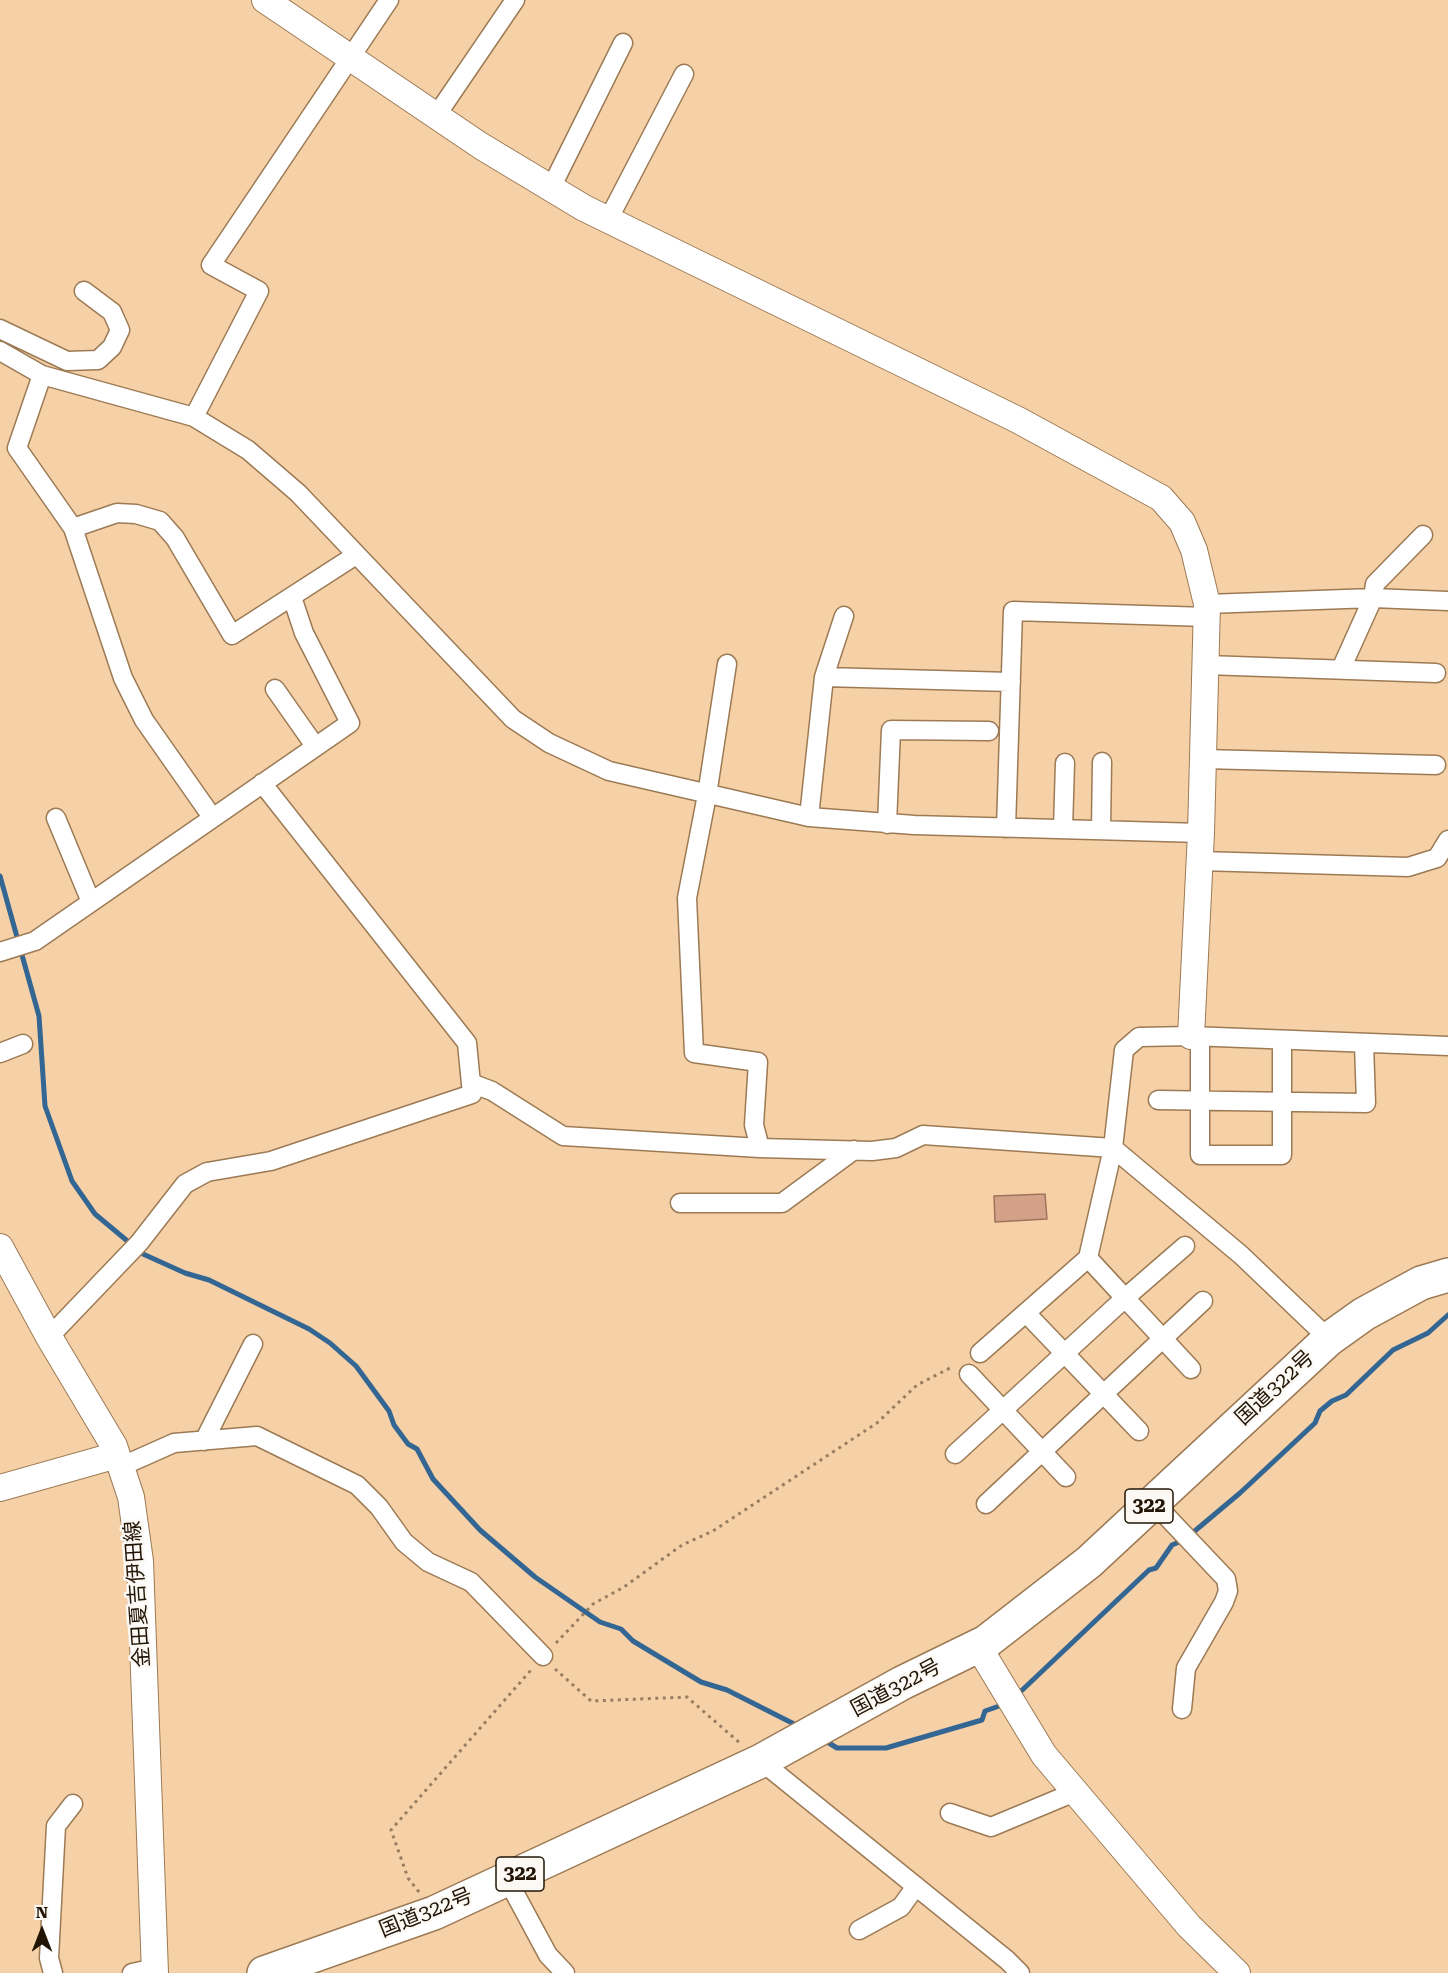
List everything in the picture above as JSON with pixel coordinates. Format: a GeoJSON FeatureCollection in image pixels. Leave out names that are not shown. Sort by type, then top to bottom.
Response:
{"type":"FeatureCollection","features":[{"type":"Feature","properties":{"kind":"highway","name":"国道322号"},"geometry":{"type":"LineString","coordinates":[[264,1973],[434,1913],[765,1758],[978,1646],[1089,1562],[1329,1339],[1364,1314],[1421,1283],[1448,1275]]}},
{"type":"Feature","properties":{"kind":"street"},"geometry":{"type":"LineString","coordinates":[[265,0],[436,116],[551,188],[608,220],[1018,420],[1161,498],[1182,522],[1194,550],[1208,610],[1196,1036],[1200,1100],[1200,1155],[1282,1155],[1282,1040]]}},
{"type":"Feature","properties":{"kind":"street"},"geometry":{"type":"LineString","coordinates":[[194,417],[259,291],[210,264],[389,0]]}},
{"type":"Feature","properties":{"kind":"street"},"geometry":{"type":"LineString","coordinates":[[436,116],[515,0]]}},
{"type":"Feature","properties":{"kind":"street"},"geometry":{"type":"LineString","coordinates":[[551,188],[623,44]]}},
{"type":"Feature","properties":{"kind":"street"},"geometry":{"type":"LineString","coordinates":[[608,220],[684,74]]}},
{"type":"Feature","properties":{"kind":"street"},"geometry":{"type":"LineString","coordinates":[[0,329],[67,361],[98,360],[112,347],[120,330],[112,312],[84,291]]}},
{"type":"Feature","properties":{"kind":"street"},"geometry":{"type":"LineString","coordinates":[[0,351],[42,375],[194,417],[248,450],[298,493],[513,719],[549,743],[609,771],[809,817],[887,824],[1201,833]]}},
{"type":"Feature","properties":{"kind":"street"},"geometry":{"type":"LineString","coordinates":[[42,375],[17,448],[73,528],[123,678],[144,720],[212,817]]}},
{"type":"Feature","properties":{"kind":"street"},"geometry":{"type":"LineString","coordinates":[[73,528],[117,513],[136,514],[160,521],[175,538],[232,635],[356,555]]}},
{"type":"Feature","properties":{"kind":"street"},"geometry":{"type":"LineString","coordinates":[[1341,669],[1373,598],[1375,584],[1423,535]]}},
{"type":"Feature","properties":{"kind":"street"},"geometry":{"type":"LineString","coordinates":[[12,949],[35,941],[350,723],[304,633],[292,597]]}},
{"type":"Feature","properties":{"kind":"street"},"geometry":{"type":"LineString","coordinates":[[1006,828],[1013,611],[1208,610],[1373,598],[1448,601]]}},
{"type":"Feature","properties":{"kind":"street"},"geometry":{"type":"LineString","coordinates":[[809,817],[824,677],[844,616]]}},
{"type":"Feature","properties":{"kind":"street"},"geometry":{"type":"LineString","coordinates":[[727,664],[687,898],[694,1053],[758,1062],[754,1125],[760,1148]]}},
{"type":"Feature","properties":{"kind":"street"},"geometry":{"type":"LineString","coordinates":[[1206,665],[1436,673]]}},
{"type":"Feature","properties":{"kind":"street"},"geometry":{"type":"LineString","coordinates":[[824,677],[1011,682]]}},
{"type":"Feature","properties":{"kind":"street"},"geometry":{"type":"LineString","coordinates":[[276,689],[315,746]]}},
{"type":"Feature","properties":{"kind":"street"},"geometry":{"type":"LineString","coordinates":[[887,824],[891,730],[989,731]]}},
{"type":"Feature","properties":{"kind":"street"},"geometry":{"type":"LineString","coordinates":[[1203,759],[1436,765]]}},
{"type":"Feature","properties":{"kind":"street"},"geometry":{"type":"LineString","coordinates":[[1101,830],[1102,762]]}},
{"type":"Feature","properties":{"kind":"street"},"geometry":{"type":"LineString","coordinates":[[1063,829],[1065,763]]}},
{"type":"Feature","properties":{"kind":"street"},"geometry":{"type":"LineString","coordinates":[[49,1337],[134,1249],[185,1184],[207,1172],[271,1161],[472,1094],[467,1043],[262,783]]}},
{"type":"Feature","properties":{"kind":"street"},"geometry":{"type":"LineString","coordinates":[[57,818],[92,902]]}},
{"type":"Feature","properties":{"kind":"street"},"geometry":{"type":"LineString","coordinates":[[1200,861],[1408,867],[1437,858],[1448,840]]}},
{"type":"Feature","properties":{"kind":"street"},"geometry":{"type":"LineString","coordinates":[[980,1353],[1088,1258],[1113,1148],[1124,1050],[1139,1037],[1196,1036],[1448,1046]]}},
{"type":"Feature","properties":{"kind":"street"},"geometry":{"type":"LineString","coordinates":[[0,1053],[23,1044]]}},
{"type":"Feature","properties":{"kind":"street"},"geometry":{"type":"LineString","coordinates":[[1158,1100],[1366,1103],[1364,1044]]}},
{"type":"Feature","properties":{"kind":"street"},"geometry":{"type":"LineString","coordinates":[[471,1083],[492,1091],[563,1136],[760,1148],[854,1150],[896,1148],[923,1135],[1113,1148],[1241,1255],[1329,1339]]}},
{"type":"Feature","properties":{"kind":"street"},"geometry":{"type":"LineString","coordinates":[[680,1203],[782,1203],[854,1150]]}},
{"type":"Feature","properties":{"kind":"street"},"geometry":{"type":"LineString","coordinates":[[955,1454],[1185,1246]]}},
{"type":"Feature","properties":{"kind":"street","name":"金田夏吉伊田線"},"geometry":{"type":"LineString","coordinates":[[0,1247],[118,1461],[131,1497],[140,1561],[148,1971]]}},
{"type":"Feature","properties":{"kind":"street"},"geometry":{"type":"LineString","coordinates":[[1088,1258],[1191,1369]]}},
{"type":"Feature","properties":{"kind":"street"},"geometry":{"type":"LineString","coordinates":[[986,1504],[1203,1300]]}},
{"type":"Feature","properties":{"kind":"street"},"geometry":{"type":"LineString","coordinates":[[1026,1313],[1138,1431]]}},
{"type":"Feature","properties":{"kind":"street"},"geometry":{"type":"LineString","coordinates":[[204,1441],[253,1344]]}},
{"type":"Feature","properties":{"kind":"street"},"geometry":{"type":"LineString","coordinates":[[969,1374],[1066,1477]]}},
{"type":"Feature","properties":{"kind":"street"},"geometry":{"type":"LineString","coordinates":[[0,1488],[118,1461],[174,1443],[257,1436],[357,1485],[379,1507],[404,1542],[428,1562],[471,1582],[543,1656]]}},
{"type":"Feature","properties":{"kind":"street"},"geometry":{"type":"LineString","coordinates":[[1153,1502],[1226,1579],[1228,1591],[1186,1668],[1182,1709]]}},
{"type":"Feature","properties":{"kind":"street"},"geometry":{"type":"LineString","coordinates":[[978,1646],[1044,1755],[1189,1926],[1237,1973]]}},
{"type":"Feature","properties":{"kind":"street"},"geometry":{"type":"LineString","coordinates":[[765,1758],[1020,1973]]}},
{"type":"Feature","properties":{"kind":"street"},"geometry":{"type":"LineString","coordinates":[[950,1813],[991,1827],[1075,1792]]}},
{"type":"Feature","properties":{"kind":"street"},"geometry":{"type":"LineString","coordinates":[[53,1973],[49,1958],[56,1826],[73,1804]]}},
{"type":"Feature","properties":{"kind":"street"},"geometry":{"type":"LineString","coordinates":[[507,1879],[548,1955],[566,1973]]}},
{"type":"Feature","properties":{"kind":"street"},"geometry":{"type":"LineString","coordinates":[[859,1930],[902,1907],[916,1886]]}},
{"type":"Feature","properties":{"kind":"path"},"geometry":{"type":"LineString","coordinates":[[434,1913],[408,1878],[391,1830],[543,1656],[593,1604],[624,1587],[682,1545],[713,1532],[877,1424],[917,1385],[980,1353]]}},
{"type":"Feature","properties":{"kind":"path"},"geometry":{"type":"LineString","coordinates":[[543,1656],[591,1701],[687,1697],[765,1758]]}},
{"type":"Feature","properties":{"kind":"building"},"geometry":{"type":"Polygon","coordinates":[[[1045,1194],[1047,1219],[995,1222],[994,1196],[1045,1194]]]}},
{"type":"Feature","properties":{"kind":"waterway"},"geometry":{"type":"LineString","coordinates":[[0,876],[39,1016],[45,1106],[72,1181],[95,1214],[143,1254],[185,1273],[209,1280],[309,1329],[330,1343],[356,1366],[389,1411],[394,1425],[408,1444],[417,1449],[433,1479],[480,1530],[535,1577],[600,1622],[621,1629],[633,1641],[701,1682],[727,1690],[800,1727]]}},
{"type":"Feature","properties":{"kind":"waterway"},"geometry":{"type":"LineString","coordinates":[[1017,1695],[1149,1570],[1156,1568],[1172,1545],[1184,1540],[1240,1493],[1315,1423],[1320,1411],[1332,1401],[1346,1395],[1393,1350],[1428,1333],[1448,1315]]}},
{"type":"Feature","properties":{"kind":"waterway"},"geometry":{"type":"LineString","coordinates":[[824,1740],[837,1748],[886,1748],[982,1720],[985,1711],[1005,1704]]}}]}
